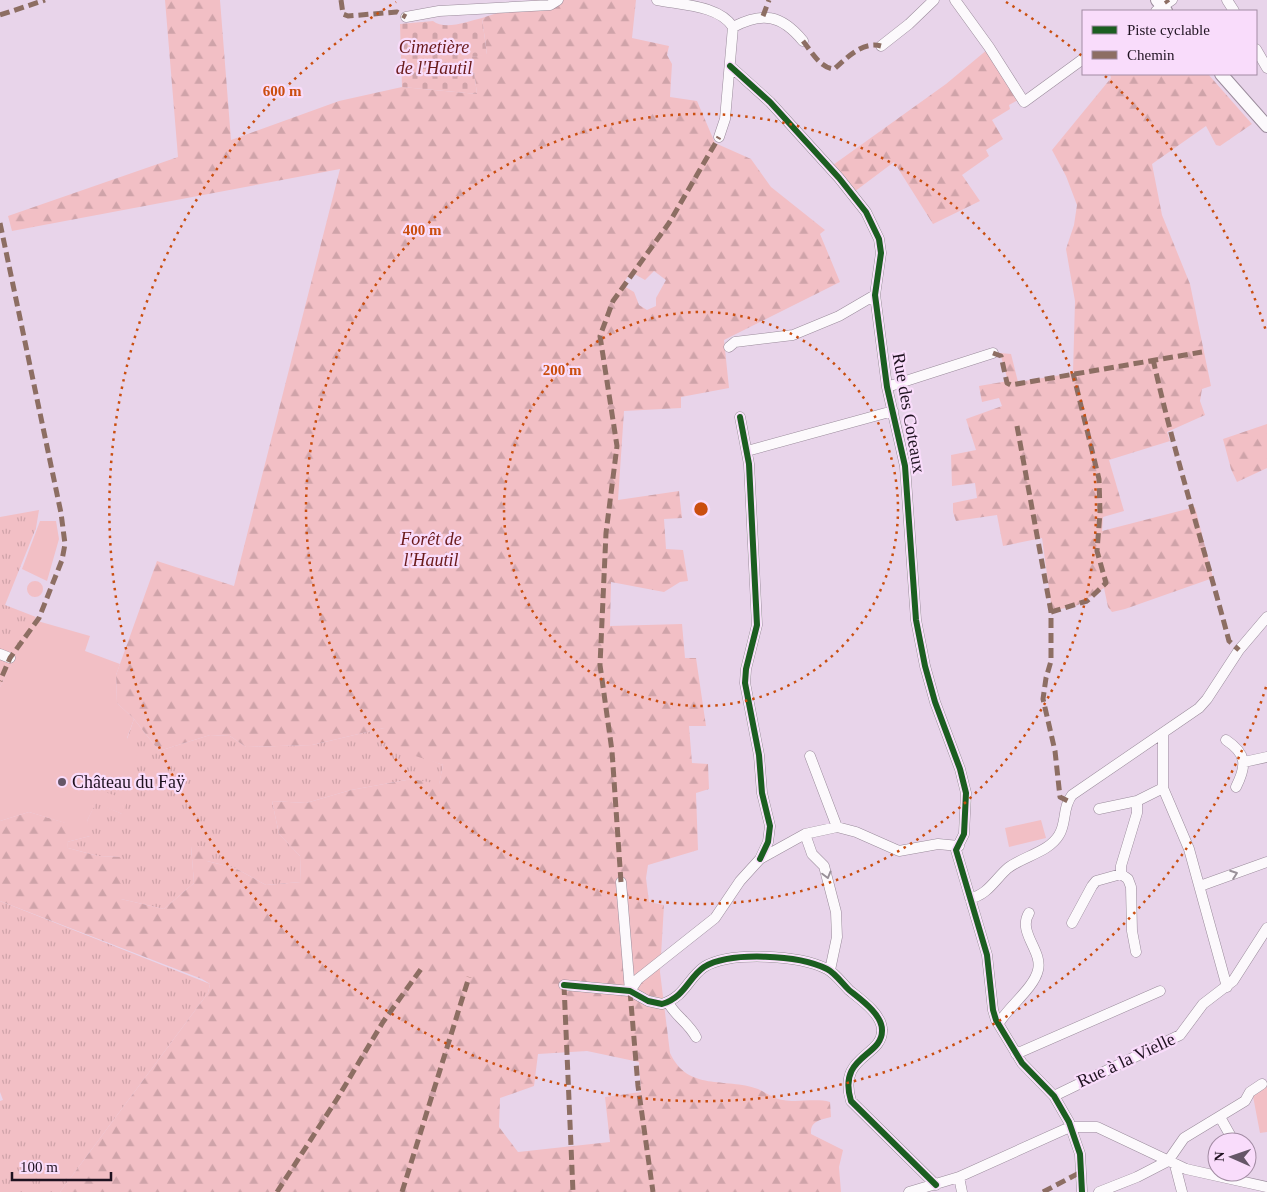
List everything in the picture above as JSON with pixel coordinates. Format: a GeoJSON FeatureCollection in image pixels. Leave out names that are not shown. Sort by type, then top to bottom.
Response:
{"type":"FeatureCollection","features":[{"type":"Feature","properties":{"kind":"main road"},"geometry":{"type":"LineString","coordinates":[[1222,75],[1267,126]]}},
{"type":"Feature","properties":{"kind":"street"},"geometry":{"type":"LineString","coordinates":[[406,17],[439,11],[550,6],[558,0]]}},
{"type":"Feature","properties":{"kind":"street"},"geometry":{"type":"LineString","coordinates":[[658,0],[710,11],[729,22],[733,27],[725,119],[719,137]]}},
{"type":"Feature","properties":{"kind":"street"},"geometry":{"type":"LineString","coordinates":[[880,46],[909,24],[934,0]]}},
{"type":"Feature","properties":{"kind":"street"},"geometry":{"type":"LineString","coordinates":[[954,0],[990,47],[1024,102],[1082,60]]}},
{"type":"Feature","properties":{"kind":"street"},"geometry":{"type":"LineString","coordinates":[[733,27],[763,16],[778,21],[803,41]]}},
{"type":"Feature","properties":{"kind":"street"},"geometry":{"type":"LineString","coordinates":[[1257,51],[1267,68]]}},
{"type":"Feature","properties":{"kind":"street","name":"Rue des Coteaux"},"geometry":{"type":"LineString","coordinates":[[730,66],[770,102],[804,137],[866,212],[879,239],[881,253],[875,295],[887,387],[905,466],[916,620],[925,666],[935,702],[960,769],[966,792],[964,830],[959,846]]}},
{"type":"Feature","properties":{"kind":"street"},"geometry":{"type":"LineString","coordinates":[[729,347],[735,342],[793,335],[839,316],[875,295]]}},
{"type":"Feature","properties":{"kind":"street"},"geometry":{"type":"LineString","coordinates":[[887,387],[993,353]]}},
{"type":"Feature","properties":{"kind":"street"},"geometry":{"type":"LineString","coordinates":[[747,451],[893,411]]}},
{"type":"Feature","properties":{"kind":"street"},"geometry":{"type":"LineString","coordinates":[[630,991],[638,979],[715,918],[740,881],[760,859],[768,842],[770,826],[762,793],[759,755],[745,683],[746,669],[757,625],[750,464],[740,417]]}},
{"type":"Feature","properties":{"kind":"street"},"geometry":{"type":"LineString","coordinates":[[970,898],[984,892],[1009,867],[1048,846],[1059,835],[1065,807],[1072,795],[1187,718],[1207,699],[1239,650],[1267,617]]}},
{"type":"Feature","properties":{"kind":"street"},"geometry":{"type":"LineString","coordinates":[[0,654],[10,658]]}},
{"type":"Feature","properties":{"kind":"street"},"geometry":{"type":"LineString","coordinates":[[1163,734],[1163,788],[1189,850],[1227,987]]}},
{"type":"Feature","properties":{"kind":"street"},"geometry":{"type":"LineString","coordinates":[[1226,740],[1238,748],[1244,762],[1243,773],[1236,787]]}},
{"type":"Feature","properties":{"kind":"street"},"geometry":{"type":"LineString","coordinates":[[810,756],[837,827]]}},
{"type":"Feature","properties":{"kind":"street"},"geometry":{"type":"LineString","coordinates":[[1244,762],[1267,757]]}},
{"type":"Feature","properties":{"kind":"street"},"geometry":{"type":"LineString","coordinates":[[1099,809],[1137,801],[1163,788]]}},
{"type":"Feature","properties":{"kind":"street"},"geometry":{"type":"LineString","coordinates":[[1121,874],[1121,866],[1137,813],[1137,801]]}},
{"type":"Feature","properties":{"kind":"street"},"geometry":{"type":"LineString","coordinates":[[760,859],[805,834],[837,827],[856,832],[899,851],[938,844],[959,846],[956,850],[987,955],[993,1010],[998,1023],[1016,1054],[1029,1072],[1054,1096],[1070,1127],[1080,1154],[1082,1192]]}},
{"type":"Feature","properties":{"kind":"street"},"geometry":{"type":"LineString","coordinates":[[805,834],[812,854],[824,866],[836,912],[837,937],[830,970]]}},
{"type":"Feature","properties":{"kind":"street"},"geometry":{"type":"LineString","coordinates":[[1200,886],[1267,862]]}},
{"type":"Feature","properties":{"kind":"street"},"geometry":{"type":"LineString","coordinates":[[1072,923],[1096,882],[1121,874]]}},
{"type":"Feature","properties":{"kind":"street"},"geometry":{"type":"LineString","coordinates":[[1121,874],[1128,879],[1131,887],[1132,931],[1136,952]]}},
{"type":"Feature","properties":{"kind":"street"},"geometry":{"type":"LineString","coordinates":[[621,882],[630,991]]}},
{"type":"Feature","properties":{"kind":"street"},"geometry":{"type":"LineString","coordinates":[[998,1023],[1032,982],[1038,970],[1039,961],[1027,928],[1027,917],[1030,913]]}},
{"type":"Feature","properties":{"kind":"street","name":"Rue à la Vielle"},"geometry":{"type":"LineString","coordinates":[[1054,1096],[1180,1035],[1203,1004],[1227,987],[1245,965],[1252,948],[1267,928]]}},
{"type":"Feature","properties":{"kind":"street"},"geometry":{"type":"LineString","coordinates":[[564,985],[630,991],[648,1001],[662,1004],[682,993],[702,969],[716,961],[743,958],[787,958],[818,965],[830,970],[879,1018],[882,1030],[880,1039],[847,1077],[851,1101],[936,1185]]}},
{"type":"Feature","properties":{"kind":"street"},"geometry":{"type":"LineString","coordinates":[[1016,1054],[1160,991]]}},
{"type":"Feature","properties":{"kind":"street"},"geometry":{"type":"LineString","coordinates":[[668,1002],[671,1009],[688,1023],[696,1037]]}},
{"type":"Feature","properties":{"kind":"street"},"geometry":{"type":"LineString","coordinates":[[1099,1192],[1171,1163],[1184,1138],[1245,1100],[1250,1092],[1262,1084]]}},
{"type":"Feature","properties":{"kind":"street"},"geometry":{"type":"LineString","coordinates":[[1220,1117],[1228,1132]]}},
{"type":"Feature","properties":{"kind":"street"},"geometry":{"type":"LineString","coordinates":[[909,1192],[959,1177],[1070,1127],[1097,1127],[1171,1163],[1267,1187]]}},
{"type":"Feature","properties":{"kind":"street"},"geometry":{"type":"LineString","coordinates":[[1171,1163],[1180,1191]]}},
{"type":"Feature","properties":{"kind":"street"},"geometry":{"type":"LineString","coordinates":[[959,1177],[962,1192]]}},
{"type":"Feature","properties":{"kind":"green space","name":"Forêt de l'Hautil"},"geometry":{"type":"Polygon","coordinates":[[[165,0],[220,0],[231,140],[339,101],[402,87],[477,94],[472,57],[487,54],[482,18],[536,0],[636,0],[632,38],[669,46],[667,55],[672,64],[670,97],[697,101],[715,143],[751,159],[771,187],[825,230],[820,234],[840,282],[724,340],[729,388],[681,397],[681,408],[624,411],[618,500],[679,491],[682,518],[664,519],[666,549],[683,550],[688,581],[680,582],[664,592],[611,582],[610,626],[682,624],[685,658],[696,658],[706,726],[689,726],[692,763],[708,764],[709,789],[696,793],[698,850],[648,865],[646,878],[649,902],[664,905],[660,972],[670,1053],[678,1065],[687,1073],[697,1078],[758,1089],[783,1100],[830,1102],[831,1117],[814,1124],[811,1134],[843,1150],[839,1167],[841,1192],[60,1192],[208,993],[210,984],[202,979],[0,901],[0,821],[29,812],[66,823],[68,848],[98,856],[121,857],[121,899],[164,909],[194,883],[191,846],[203,846],[207,861],[235,868],[266,885],[301,882],[300,856],[279,834],[272,801],[306,803],[351,790],[412,779],[439,784],[443,765],[391,748],[384,728],[312,745],[246,747],[230,736],[210,735],[159,751],[134,719],[117,703],[116,675],[157,561],[234,586],[340,169],[12,231],[8,216],[178,157],[165,0]],[[654,271],[645,280],[631,272],[622,285],[634,292],[639,305],[647,310],[656,306],[656,298],[666,280],[654,271]],[[587,1051],[538,1054],[534,1086],[500,1098],[499,1127],[518,1152],[610,1142],[605,1097],[641,1092],[639,1062],[587,1051]]]}},
{"type":"Feature","properties":{"kind":"green space","name":"Cimetière de l'Hautil"},"geometry":{"type":"Polygon","coordinates":[[[482,18],[487,55],[472,57],[477,94],[402,87],[400,24],[433,21],[438,24],[450,25],[482,18]]]}},
{"type":"Feature","properties":{"kind":"green space"},"geometry":{"type":"Polygon","coordinates":[[[988,49],[1020,99],[1009,105],[1010,109],[992,120],[1003,139],[986,150],[989,156],[962,175],[980,201],[933,224],[894,162],[854,192],[833,165],[946,84],[988,49]]]}},
{"type":"Feature","properties":{"kind":"green space"},"geometry":{"type":"Polygon","coordinates":[[[1110,75],[1209,75],[1252,124],[1220,146],[1216,145],[1206,126],[1152,164],[1162,215],[1190,284],[1211,386],[1202,389],[1200,401],[1205,415],[1167,432],[1170,441],[1109,460],[1124,511],[1103,517],[1102,531],[1195,507],[1213,578],[1112,612],[1108,607],[1104,588],[1078,605],[1052,611],[1042,538],[1003,546],[997,515],[956,521],[953,503],[977,498],[975,483],[952,486],[951,455],[976,450],[966,419],[1002,406],[999,398],[982,402],[979,386],[1008,381],[1000,353],[1011,354],[1018,382],[1073,373],[1075,301],[1066,249],[1074,225],[1077,205],[1066,176],[1052,150],[1111,78],[1110,75]]]}},
{"type":"Feature","properties":{"kind":"green space"},"geometry":{"type":"Polygon","coordinates":[[[1267,424],[1267,468],[1237,482],[1231,469],[1223,439],[1267,424]]]}},
{"type":"Feature","properties":{"kind":"green space"},"geometry":{"type":"Polygon","coordinates":[[[39,510],[36,528],[5,605],[36,617],[0,687],[0,517],[39,510]]]}},
{"type":"Feature","properties":{"kind":"green space"},"geometry":{"type":"Polygon","coordinates":[[[40,521],[56,521],[59,539],[47,581],[22,569],[40,521]]]}},
{"type":"Feature","properties":{"kind":"green space"},"geometry":{"type":"Polygon","coordinates":[[[32,581],[38,581],[43,586],[41,595],[32,597],[27,592],[27,586],[32,581]]]}},
{"type":"Feature","properties":{"kind":"green space"},"geometry":{"type":"Polygon","coordinates":[[[34,620],[90,636],[85,651],[120,664],[116,675],[117,703],[134,719],[127,738],[138,749],[130,785],[113,779],[103,784],[102,791],[128,800],[122,814],[96,803],[87,821],[90,826],[90,836],[67,842],[65,823],[29,812],[0,821],[0,687],[34,620]]]}},
{"type":"Feature","properties":{"kind":"green space"},"geometry":{"type":"Polygon","coordinates":[[[134,719],[159,751],[210,735],[230,736],[246,747],[312,745],[384,728],[422,757],[443,765],[439,785],[412,779],[351,790],[306,803],[272,801],[279,834],[300,856],[301,882],[266,885],[235,868],[207,861],[191,846],[194,883],[164,909],[121,899],[121,857],[98,856],[68,848],[67,842],[90,836],[87,821],[96,802],[122,814],[102,792],[103,784],[113,779],[130,785],[127,739],[134,719]]]}},
{"type":"Feature","properties":{"kind":"green space"},"geometry":{"type":"Polygon","coordinates":[[[1041,820],[1046,838],[1009,847],[1005,828],[1041,820]]]}},
{"type":"Feature","properties":{"kind":"green space"},"geometry":{"type":"Polygon","coordinates":[[[0,901],[210,984],[208,993],[60,1192],[0,1192],[0,1101],[3,1100],[0,1092],[0,901]]]}},
{"type":"Feature","properties":{"kind":"green space"},"geometry":{"type":"Polygon","coordinates":[[[1267,1083],[1267,1132],[1260,1133],[1252,1091],[1267,1083]]]}},
{"type":"Feature","properties":{"kind":"marked path"},"geometry":{"type":"LineString","coordinates":[[0,15],[45,0]]}},
{"type":"Feature","properties":{"kind":"marked path"},"geometry":{"type":"LineString","coordinates":[[341,0],[343,14],[348,16],[397,12],[406,17]]}},
{"type":"Feature","properties":{"kind":"marked path"},"geometry":{"type":"LineString","coordinates":[[763,16],[769,0]]}},
{"type":"Feature","properties":{"kind":"marked path"},"geometry":{"type":"LineString","coordinates":[[803,41],[824,66],[834,69],[861,48],[874,45],[881,46]]}},
{"type":"Feature","properties":{"kind":"marked path"},"geometry":{"type":"LineString","coordinates":[[621,882],[612,751],[600,665],[606,533],[617,446],[600,336],[613,301],[669,223],[719,137]]}},
{"type":"Feature","properties":{"kind":"marked path"},"geometry":{"type":"LineString","coordinates":[[0,223],[61,513],[65,544],[62,560],[39,618],[10,658],[0,681]]}},
{"type":"Feature","properties":{"kind":"marked path"},"geometry":{"type":"LineString","coordinates":[[993,353],[1001,356],[1007,383],[1011,385],[1202,352]]}},
{"type":"Feature","properties":{"kind":"marked path"},"geometry":{"type":"LineString","coordinates":[[1153,359],[1161,395],[1229,641],[1239,650]]}},
{"type":"Feature","properties":{"kind":"marked path"},"geometry":{"type":"LineString","coordinates":[[1051,612],[1087,601],[1106,583],[1097,551],[1100,513],[1099,479],[1073,373]]}},
{"type":"Feature","properties":{"kind":"marked path"},"geometry":{"type":"LineString","coordinates":[[1017,426],[1051,612],[1051,661],[1043,699],[1055,751],[1060,797],[1068,801]]}},
{"type":"Feature","properties":{"kind":"marked path"},"geometry":{"type":"LineString","coordinates":[[277,1192],[337,1099],[383,1022],[421,969]]}},
{"type":"Feature","properties":{"kind":"marked path"},"geometry":{"type":"LineString","coordinates":[[402,1192],[469,977]]}},
{"type":"Feature","properties":{"kind":"marked path"},"geometry":{"type":"LineString","coordinates":[[564,985],[573,1192]]}},
{"type":"Feature","properties":{"kind":"marked path"},"geometry":{"type":"LineString","coordinates":[[630,991],[638,1086],[653,1192]]}},
{"type":"Feature","properties":{"kind":"marked path"},"geometry":{"type":"LineString","coordinates":[[1043,1192],[1081,1172]]}},
{"type":"Feature","properties":{"kind":"cycle path"},"geometry":{"type":"LineString","coordinates":[[730,66],[770,102],[839,178],[866,212],[879,239],[881,253],[875,295],[887,387],[905,466],[916,620],[925,666],[935,702],[960,769],[966,793],[964,834],[956,850],[987,955],[993,1010],[996,1020],[1022,1063],[1054,1096],[1069,1122],[1080,1154],[1082,1192]]}},
{"type":"Feature","properties":{"kind":"cycle path"},"geometry":{"type":"LineString","coordinates":[[740,417],[749,464],[757,625],[746,669],[745,683],[759,755],[762,793],[770,826],[768,842],[760,859]]}},
{"type":"Feature","properties":{"kind":"cycle path"},"geometry":{"type":"LineString","coordinates":[[564,985],[630,991],[648,1001],[662,1004],[676,997],[704,967],[716,962],[747,957],[783,958],[815,964],[827,969],[870,1007],[881,1024],[880,1039],[876,1046],[855,1065],[850,1074],[848,1086],[851,1101],[936,1185]]}},
{"type":"Feature","properties":{"kind":"place","name":"Château du Faÿ"},"geometry":{"type":"Point","coordinates":[62,782]}}]}
